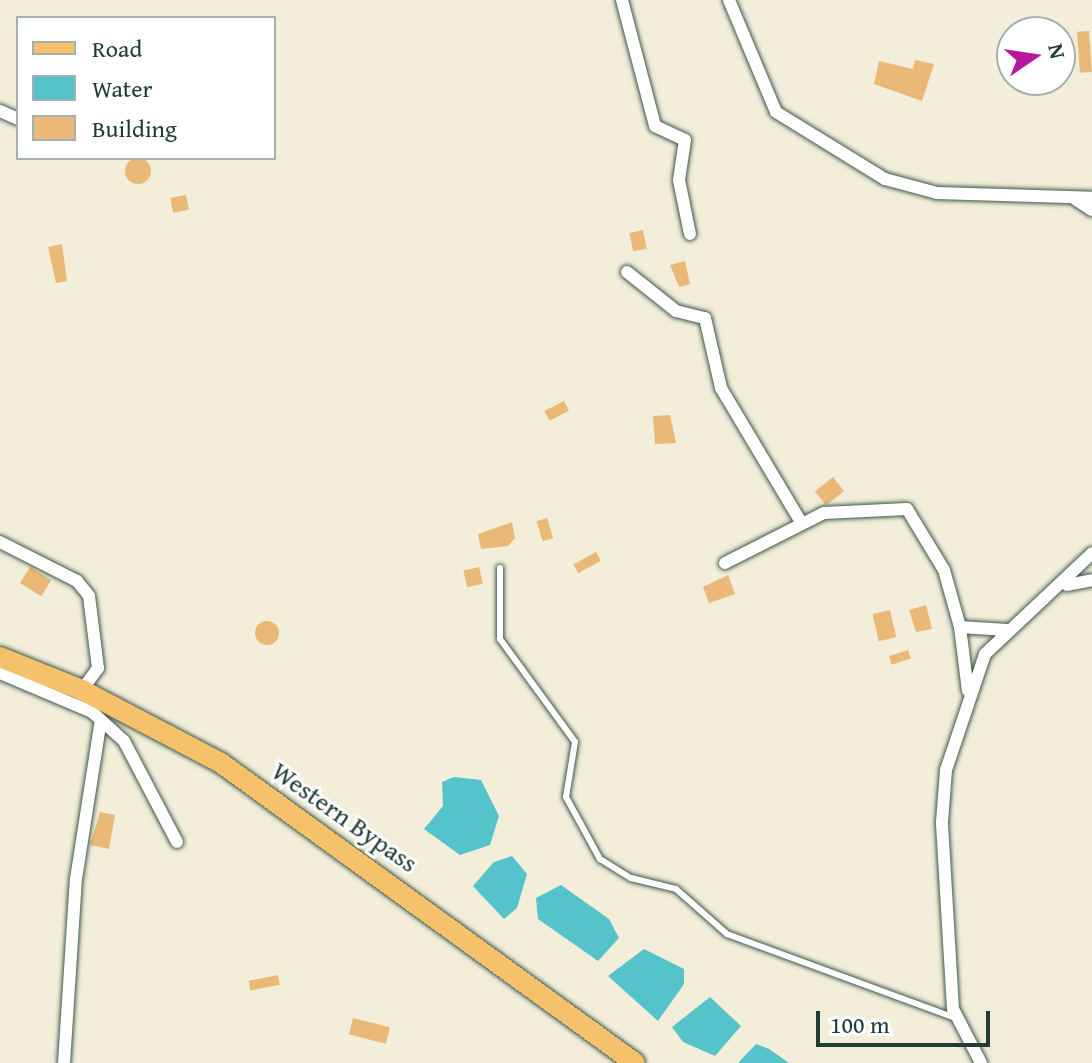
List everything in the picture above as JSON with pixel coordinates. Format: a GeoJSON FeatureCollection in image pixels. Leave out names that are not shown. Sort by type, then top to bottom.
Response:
{"type":"FeatureCollection","features":[{"type":"Feature","properties":{"kind":"main road","name":"Western Bypass"},"geometry":{"type":"LineString","coordinates":[[0,657],[82,690],[221,763],[326,833],[635,1063]]}},
{"type":"Feature","properties":{"kind":"street"},"geometry":{"type":"LineString","coordinates":[[622,0],[655,126],[685,140],[679,180],[690,234]]}},
{"type":"Feature","properties":{"kind":"street"},"geometry":{"type":"LineString","coordinates":[[729,0],[776,112],[885,179],[937,193],[1092,198]]}},
{"type":"Feature","properties":{"kind":"street"},"geometry":{"type":"LineString","coordinates":[[1075,199],[1092,210]]}},
{"type":"Feature","properties":{"kind":"street"},"geometry":{"type":"LineString","coordinates":[[627,272],[676,311],[705,318],[721,388],[801,522]]}},
{"type":"Feature","properties":{"kind":"street"},"geometry":{"type":"LineString","coordinates":[[725,563],[777,542],[801,522],[850,509],[907,509],[944,570],[960,627],[968,693]]}},
{"type":"Feature","properties":{"kind":"street"},"geometry":{"type":"LineString","coordinates":[[0,542],[77,581],[89,596],[98,668],[82,690]]}},
{"type":"Feature","properties":{"kind":"street"},"geometry":{"type":"LineString","coordinates":[[981,1063],[959,1019],[942,810],[968,693],[985,654],[1007,630],[1064,585],[1092,553]]}},
{"type":"Feature","properties":{"kind":"street"},"geometry":{"type":"LineString","coordinates":[[1064,585],[1092,580]]}},
{"type":"Feature","properties":{"kind":"street"},"geometry":{"type":"LineString","coordinates":[[960,627],[1007,630]]}},
{"type":"Feature","properties":{"kind":"street"},"geometry":{"type":"LineString","coordinates":[[0,673],[101,720],[124,741],[177,842]]}},
{"type":"Feature","properties":{"kind":"street"},"geometry":{"type":"LineString","coordinates":[[64,1063],[76,879],[101,720]]}},
{"type":"Feature","properties":{"kind":"lane"},"geometry":{"type":"LineString","coordinates":[[500,568],[500,639],[575,742],[566,797],[600,859],[640,881],[676,889],[727,934],[959,1019]]}},
{"type":"Feature","properties":{"kind":"water"},"geometry":{"type":"Polygon","coordinates":[[[454,777],[481,780],[499,816],[490,845],[460,855],[424,829],[443,806],[442,782],[454,777]]]}},
{"type":"Feature","properties":{"kind":"water"},"geometry":{"type":"Polygon","coordinates":[[[512,856],[527,874],[517,908],[504,919],[473,886],[494,862],[512,856]]]}},
{"type":"Feature","properties":{"kind":"water"},"geometry":{"type":"Polygon","coordinates":[[[561,885],[609,919],[619,938],[598,961],[538,919],[536,898],[561,885]]]}},
{"type":"Feature","properties":{"kind":"water"},"geometry":{"type":"Polygon","coordinates":[[[644,949],[684,969],[684,984],[658,1021],[608,976],[644,949]]]}},
{"type":"Feature","properties":{"kind":"water"},"geometry":{"type":"Polygon","coordinates":[[[710,997],[741,1026],[715,1056],[683,1042],[672,1027],[710,997]]]}},
{"type":"Feature","properties":{"kind":"water"},"geometry":{"type":"Polygon","coordinates":[[[756,1044],[769,1049],[789,1063],[738,1063],[756,1044]]]}},
{"type":"Feature","properties":{"kind":"building"},"geometry":{"type":"Polygon","coordinates":[[[1089,31],[1092,72],[1080,73],[1077,32],[1089,31]]]}},
{"type":"Feature","properties":{"kind":"building"},"geometry":{"type":"Polygon","coordinates":[[[915,60],[934,64],[922,101],[874,84],[879,61],[913,69],[915,60]]]}},
{"type":"Feature","properties":{"kind":"building"},"geometry":{"type":"Polygon","coordinates":[[[132,160],[144,160],[150,166],[150,176],[143,183],[133,183],[126,176],[126,166],[132,160]]]}},
{"type":"Feature","properties":{"kind":"building"},"geometry":{"type":"Polygon","coordinates":[[[186,195],[189,210],[173,213],[170,198],[186,195]]]}},
{"type":"Feature","properties":{"kind":"building"},"geometry":{"type":"Polygon","coordinates":[[[643,230],[647,249],[633,251],[629,233],[643,230]]]}},
{"type":"Feature","properties":{"kind":"building"},"geometry":{"type":"Polygon","coordinates":[[[62,244],[67,281],[56,283],[48,247],[62,244]]]}},
{"type":"Feature","properties":{"kind":"building"},"geometry":{"type":"Polygon","coordinates":[[[685,261],[690,284],[679,287],[670,265],[685,261]]]}},
{"type":"Feature","properties":{"kind":"building"},"geometry":{"type":"Polygon","coordinates":[[[564,401],[569,411],[549,421],[544,411],[564,401]]]}},
{"type":"Feature","properties":{"kind":"building"},"geometry":{"type":"Polygon","coordinates":[[[670,415],[676,443],[655,444],[653,416],[670,415]]]}},
{"type":"Feature","properties":{"kind":"building"},"geometry":{"type":"Polygon","coordinates":[[[833,477],[844,491],[826,505],[815,491],[833,477]]]}},
{"type":"Feature","properties":{"kind":"building"},"geometry":{"type":"Polygon","coordinates":[[[547,518],[553,538],[543,541],[536,521],[547,518]]]}},
{"type":"Feature","properties":{"kind":"building"},"geometry":{"type":"Polygon","coordinates":[[[512,522],[515,538],[508,546],[481,549],[478,534],[512,522]]]}},
{"type":"Feature","properties":{"kind":"building"},"geometry":{"type":"Polygon","coordinates":[[[596,552],[601,561],[578,573],[573,565],[596,552]]]}},
{"type":"Feature","properties":{"kind":"building"},"geometry":{"type":"Polygon","coordinates":[[[30,567],[51,580],[41,596],[20,583],[30,567]]]}},
{"type":"Feature","properties":{"kind":"building"},"geometry":{"type":"Polygon","coordinates":[[[479,567],[483,584],[467,587],[463,571],[479,567]]]}},
{"type":"Feature","properties":{"kind":"building"},"geometry":{"type":"Polygon","coordinates":[[[728,575],[735,594],[709,603],[703,587],[728,575]]]}},
{"type":"Feature","properties":{"kind":"building"},"geometry":{"type":"Polygon","coordinates":[[[926,605],[932,629],[916,632],[909,610],[926,605]]]}},
{"type":"Feature","properties":{"kind":"building"},"geometry":{"type":"Polygon","coordinates":[[[890,610],[896,637],[879,641],[872,614],[890,610]]]}},
{"type":"Feature","properties":{"kind":"building"},"geometry":{"type":"Polygon","coordinates":[[[267,621],[275,625],[279,633],[275,641],[267,645],[259,641],[255,633],[259,625],[267,621]]]}},
{"type":"Feature","properties":{"kind":"building"},"geometry":{"type":"Polygon","coordinates":[[[908,650],[911,659],[892,665],[889,656],[908,650]]]}},
{"type":"Feature","properties":{"kind":"building"},"geometry":{"type":"Polygon","coordinates":[[[100,812],[115,815],[109,849],[90,845],[100,812]]]}},
{"type":"Feature","properties":{"kind":"building"},"geometry":{"type":"Polygon","coordinates":[[[278,975],[280,985],[250,991],[249,981],[278,975]]]}},
{"type":"Feature","properties":{"kind":"building"},"geometry":{"type":"Polygon","coordinates":[[[353,1018],[390,1027],[386,1044],[349,1034],[353,1018]]]}}]}
